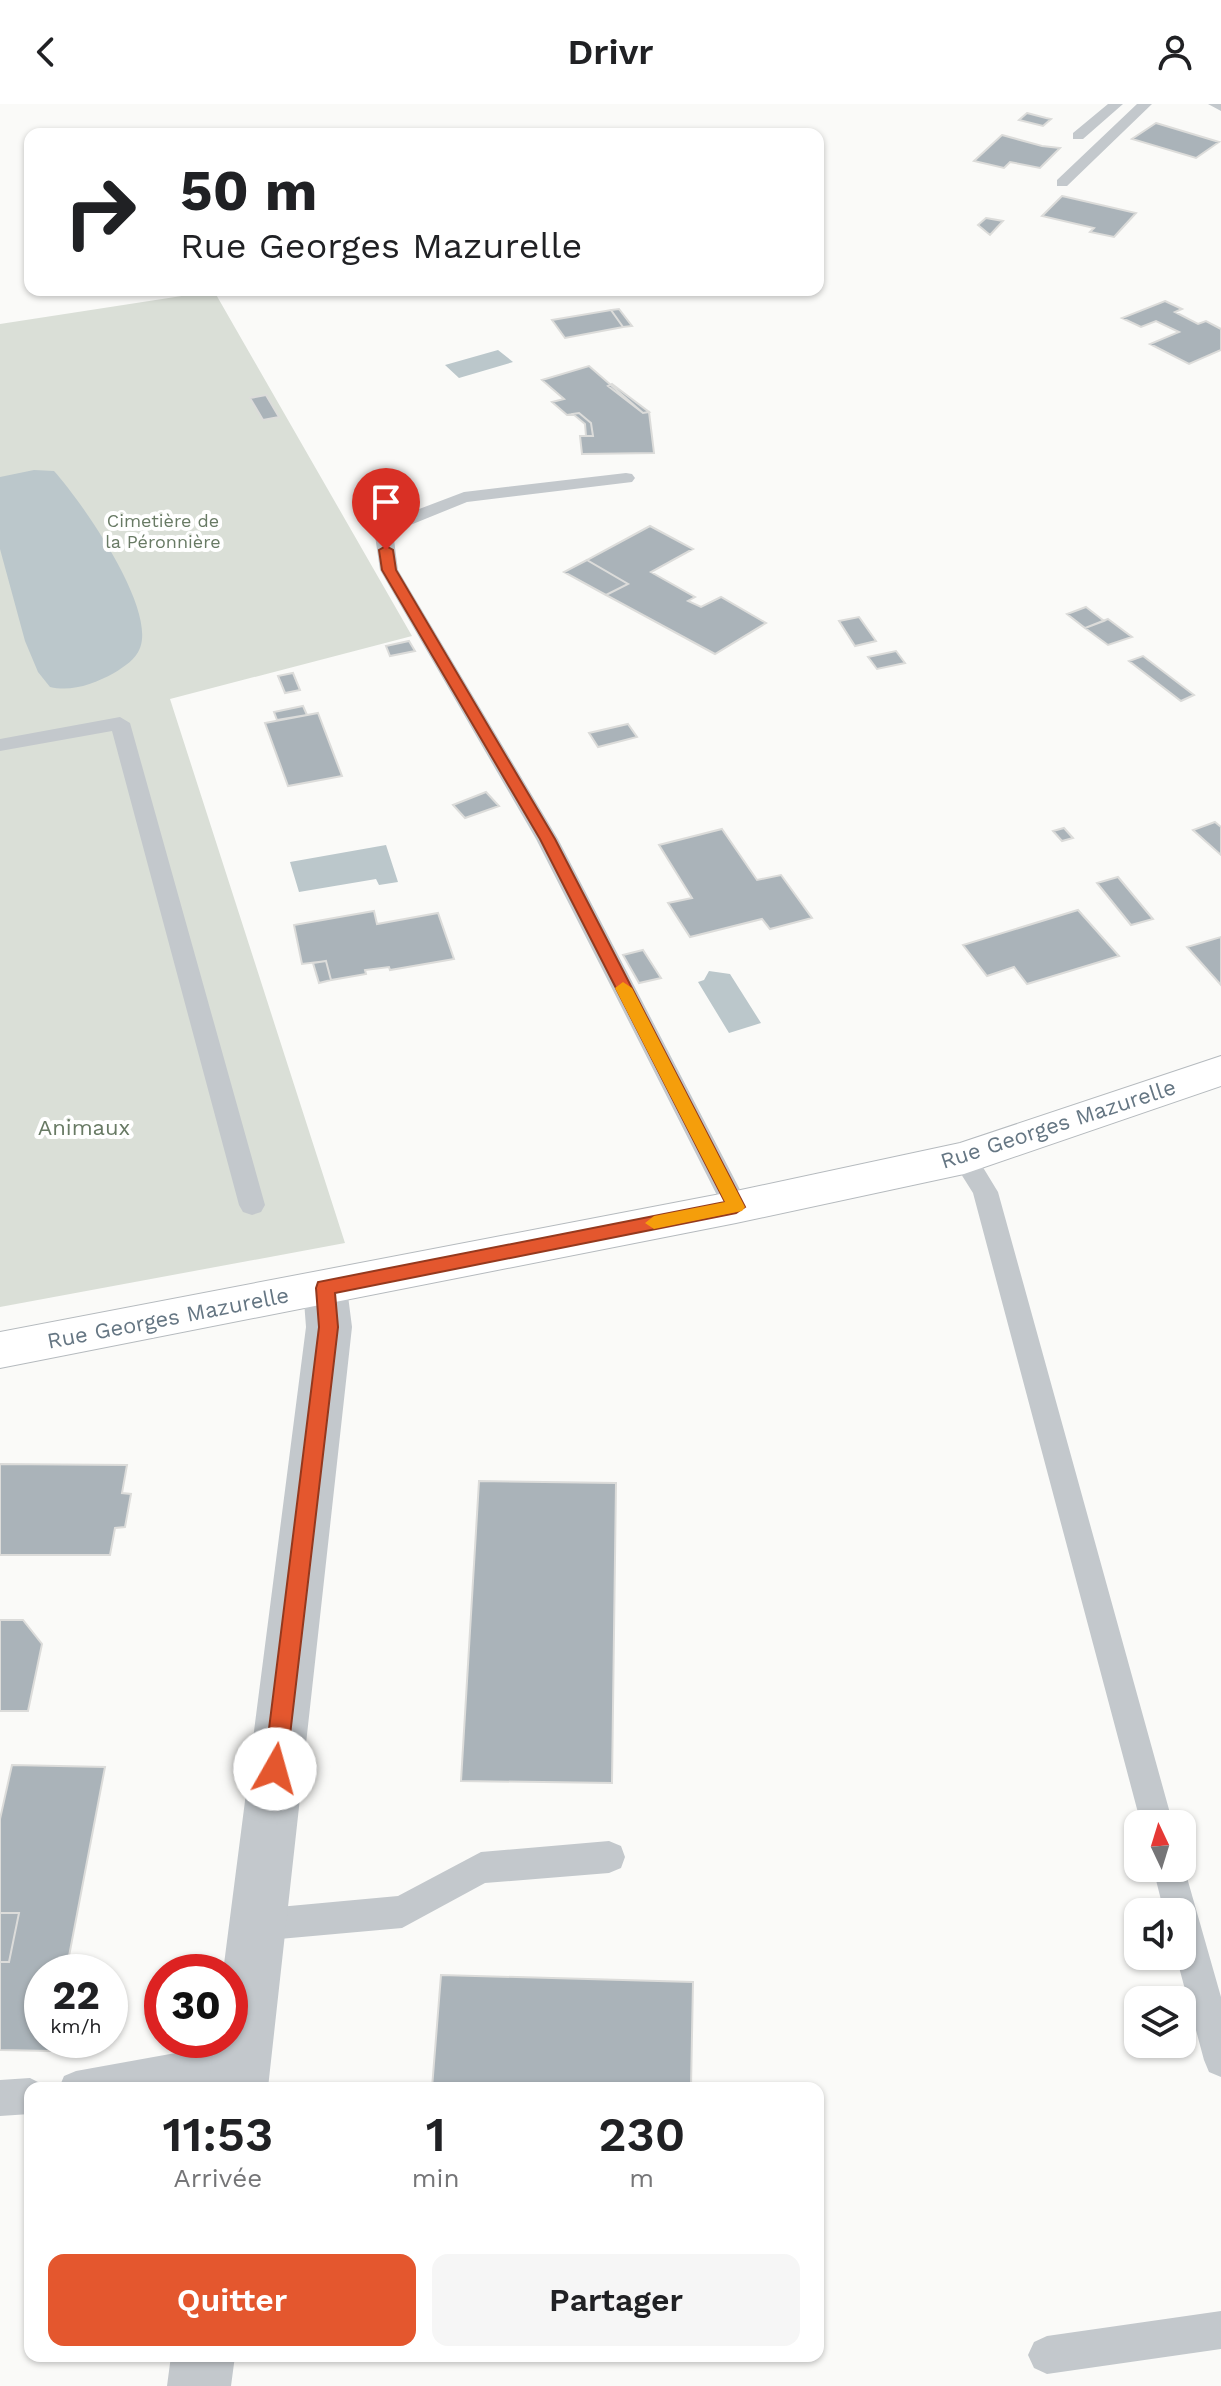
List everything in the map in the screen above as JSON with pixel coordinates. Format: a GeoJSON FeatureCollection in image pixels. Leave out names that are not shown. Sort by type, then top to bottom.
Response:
{"type":"FeatureCollection","features":[{"type":"Feature","properties":{"kind":"main road","name":"Rue Georges Mazurelle"},"geometry":{"type":"LineString","coordinates":[[0,1350],[736,1207],[964,1158],[1221,1071]]}},
{"type":"Feature","properties":{"kind":"street"},"geometry":{"type":"LineString","coordinates":[[240,2073],[329,1327],[325,1288]]}},
{"type":"Feature","properties":{"kind":"street"},"geometry":{"type":"LineString","coordinates":[[199,2386],[202,2362]]}},
{"type":"Feature","properties":{"kind":"lane"},"geometry":{"type":"LineString","coordinates":[[1078,136],[1116,104]]}},
{"type":"Feature","properties":{"kind":"lane"},"geometry":{"type":"LineString","coordinates":[[1062,183],[1145,104]]}},
{"type":"Feature","properties":{"kind":"lane"},"geometry":{"type":"LineString","coordinates":[[1215,104],[1221,107]]}},
{"type":"Feature","properties":{"kind":"lane"},"geometry":{"type":"LineString","coordinates":[[626,478],[464,497],[383,529],[389,570],[547,839],[736,1207]]}},
{"type":"Feature","properties":{"kind":"lane"},"geometry":{"type":"LineString","coordinates":[[0,745],[120,723],[252,1205]]}},
{"type":"Feature","properties":{"kind":"lane"},"geometry":{"type":"LineString","coordinates":[[964,1158],[985,1192],[1153,1810]]}},
{"type":"Feature","properties":{"kind":"lane"},"geometry":{"type":"LineString","coordinates":[[257,1925],[402,1912],[481,1868],[609,1857]]}},
{"type":"Feature","properties":{"kind":"lane"},"geometry":{"type":"LineString","coordinates":[[1196,1969],[1221,2060]]}},
{"type":"Feature","properties":{"kind":"lane"},"geometry":{"type":"LineString","coordinates":[[142,2082],[240,2073]]}},
{"type":"Feature","properties":{"kind":"lane"},"geometry":{"type":"LineString","coordinates":[[0,2098],[24,2096]]}},
{"type":"Feature","properties":{"kind":"lane"},"geometry":{"type":"LineString","coordinates":[[1047,2355],[1221,2330]]}},
{"type":"Feature","properties":{"kind":"green space","name":"Cimetière de la Péronnière"},"geometry":{"type":"Polygon","coordinates":[[[182,296],[217,296],[412,636],[170,699],[345,1243],[0,1307],[0,324],[182,296]]]}},
{"type":"Feature","properties":{"kind":"shaded area"},"geometry":{"type":"Polygon","coordinates":[[[498,350],[513,362],[459,378],[445,365],[498,350]]]}},
{"type":"Feature","properties":{"kind":"shaded area"},"geometry":{"type":"Polygon","coordinates":[[[34,470],[54,471],[66,486],[113,555],[137,607],[142,630],[136,656],[114,673],[83,686],[50,687],[38,672],[25,641],[0,549],[0,477],[34,470]]]}},
{"type":"Feature","properties":{"kind":"shaded area"},"geometry":{"type":"Polygon","coordinates":[[[386,845],[398,882],[379,885],[376,879],[299,892],[290,862],[386,845]]]}},
{"type":"Feature","properties":{"kind":"shaded area"},"geometry":{"type":"Polygon","coordinates":[[[709,971],[730,974],[761,1023],[729,1033],[698,982],[704,980],[709,971]]]}},
{"type":"Feature","properties":{"kind":"building"},"geometry":{"type":"Polygon","coordinates":[[[1027,113],[1051,119],[1043,126],[1019,120],[1027,113]]]}},
{"type":"Feature","properties":{"kind":"building"},"geometry":{"type":"Polygon","coordinates":[[[1156,123],[1219,142],[1196,158],[1132,139],[1156,123]]]}},
{"type":"Feature","properties":{"kind":"building"},"geometry":{"type":"Polygon","coordinates":[[[1002,135],[1060,148],[1040,168],[1010,162],[1004,168],[974,161],[1002,135]]]}},
{"type":"Feature","properties":{"kind":"building"},"geometry":{"type":"Polygon","coordinates":[[[1062,196],[1136,213],[1114,237],[1090,232],[1094,228],[1042,216],[1062,196]]]}},
{"type":"Feature","properties":{"kind":"building"},"geometry":{"type":"Polygon","coordinates":[[[986,218],[1003,221],[990,235],[978,225],[986,218]]]}},
{"type":"Feature","properties":{"kind":"building"},"geometry":{"type":"Polygon","coordinates":[[[1165,301],[1182,309],[1175,312],[1198,324],[1206,321],[1221,329],[1221,350],[1189,364],[1150,344],[1179,332],[1156,321],[1141,327],[1122,318],[1165,301]]]}},
{"type":"Feature","properties":{"kind":"building"},"geometry":{"type":"Polygon","coordinates":[[[619,309],[632,326],[623,327],[611,310],[619,309]]]}},
{"type":"Feature","properties":{"kind":"building"},"geometry":{"type":"Polygon","coordinates":[[[611,310],[623,327],[565,338],[552,320],[611,310]]]}},
{"type":"Feature","properties":{"kind":"building"},"geometry":{"type":"Polygon","coordinates":[[[589,366],[643,413],[649,412],[654,453],[582,454],[580,436],[593,436],[591,423],[579,413],[567,415],[552,402],[564,399],[542,380],[589,366]]]}},
{"type":"Feature","properties":{"kind":"building"},"geometry":{"type":"Polygon","coordinates":[[[612,384],[649,412],[643,413],[608,386],[612,384]]]}},
{"type":"Feature","properties":{"kind":"building"},"geometry":{"type":"Polygon","coordinates":[[[266,395],[279,417],[263,420],[250,398],[266,395]]]}},
{"type":"Feature","properties":{"kind":"building"},"geometry":{"type":"Polygon","coordinates":[[[579,413],[591,423],[593,436],[586,436],[585,424],[573,414],[579,413]]]}},
{"type":"Feature","properties":{"kind":"building"},"geometry":{"type":"Polygon","coordinates":[[[650,526],[693,549],[651,572],[695,597],[688,601],[701,607],[721,597],[766,623],[715,654],[606,595],[628,584],[587,560],[650,526]]]}},
{"type":"Feature","properties":{"kind":"building"},"geometry":{"type":"Polygon","coordinates":[[[587,560],[628,584],[606,595],[564,572],[587,560]]]}},
{"type":"Feature","properties":{"kind":"building"},"geometry":{"type":"Polygon","coordinates":[[[1086,607],[1104,621],[1085,628],[1067,614],[1086,607]]]}},
{"type":"Feature","properties":{"kind":"building"},"geometry":{"type":"Polygon","coordinates":[[[859,617],[876,641],[855,646],[839,621],[859,617]]]}},
{"type":"Feature","properties":{"kind":"building"},"geometry":{"type":"Polygon","coordinates":[[[1108,619],[1132,637],[1108,645],[1085,628],[1108,619]]]}},
{"type":"Feature","properties":{"kind":"building"},"geometry":{"type":"Polygon","coordinates":[[[409,641],[415,651],[390,656],[386,646],[409,641]]]}},
{"type":"Feature","properties":{"kind":"building"},"geometry":{"type":"Polygon","coordinates":[[[896,651],[905,663],[877,669],[868,657],[896,651]]]}},
{"type":"Feature","properties":{"kind":"building"},"geometry":{"type":"Polygon","coordinates":[[[1143,656],[1194,695],[1181,701],[1129,661],[1143,656]]]}},
{"type":"Feature","properties":{"kind":"building"},"geometry":{"type":"Polygon","coordinates":[[[293,673],[300,690],[285,693],[278,676],[293,673]]]}},
{"type":"Feature","properties":{"kind":"building"},"geometry":{"type":"Polygon","coordinates":[[[303,706],[307,715],[277,720],[274,712],[303,706]]]}},
{"type":"Feature","properties":{"kind":"building"},"geometry":{"type":"Polygon","coordinates":[[[318,713],[342,776],[288,786],[265,723],[318,713]]]}},
{"type":"Feature","properties":{"kind":"building"},"geometry":{"type":"Polygon","coordinates":[[[628,724],[637,737],[598,747],[589,733],[628,724]]]}},
{"type":"Feature","properties":{"kind":"building"},"geometry":{"type":"Polygon","coordinates":[[[486,792],[499,806],[465,818],[453,805],[486,792]]]}},
{"type":"Feature","properties":{"kind":"building"},"geometry":{"type":"Polygon","coordinates":[[[1215,822],[1221,827],[1221,855],[1193,830],[1215,822]]]}},
{"type":"Feature","properties":{"kind":"building"},"geometry":{"type":"Polygon","coordinates":[[[1064,828],[1073,838],[1062,841],[1053,831],[1064,828]]]}},
{"type":"Feature","properties":{"kind":"building"},"geometry":{"type":"Polygon","coordinates":[[[722,829],[757,880],[781,875],[812,918],[770,929],[762,919],[690,937],[668,903],[692,898],[659,845],[722,829]]]}},
{"type":"Feature","properties":{"kind":"building"},"geometry":{"type":"Polygon","coordinates":[[[1118,877],[1153,919],[1131,925],[1097,883],[1118,877]]]}},
{"type":"Feature","properties":{"kind":"building"},"geometry":{"type":"Polygon","coordinates":[[[1078,910],[1119,956],[1027,984],[1014,967],[987,976],[963,945],[1078,910]]]}},
{"type":"Feature","properties":{"kind":"building"},"geometry":{"type":"Polygon","coordinates":[[[374,911],[377,924],[438,913],[454,959],[390,970],[389,967],[365,970],[366,974],[331,980],[326,961],[302,964],[294,925],[374,911]]]}},
{"type":"Feature","properties":{"kind":"building"},"geometry":{"type":"Polygon","coordinates":[[[1221,937],[1221,985],[1187,947],[1221,937]]]}},
{"type":"Feature","properties":{"kind":"building"},"geometry":{"type":"Polygon","coordinates":[[[643,950],[661,978],[639,983],[623,955],[643,950]]]}},
{"type":"Feature","properties":{"kind":"building"},"geometry":{"type":"Polygon","coordinates":[[[326,961],[331,980],[319,983],[313,963],[326,961]]]}},
{"type":"Feature","properties":{"kind":"building"},"geometry":{"type":"Polygon","coordinates":[[[0,1464],[127,1465],[122,1493],[131,1494],[125,1527],[115,1528],[110,1555],[0,1555],[0,1464]]]}},
{"type":"Feature","properties":{"kind":"building"},"geometry":{"type":"Polygon","coordinates":[[[479,1481],[616,1483],[612,1783],[461,1781],[479,1481]]]}},
{"type":"Feature","properties":{"kind":"building"},"geometry":{"type":"Polygon","coordinates":[[[0,1620],[23,1620],[42,1644],[28,1711],[0,1711],[0,1620]]]}},
{"type":"Feature","properties":{"kind":"building"},"geometry":{"type":"Polygon","coordinates":[[[12,1765],[105,1767],[69,1954],[24,1954],[24,2050],[0,2050],[0,1962],[9,1962],[19,1913],[0,1913],[0,1819],[12,1765]]]}},
{"type":"Feature","properties":{"kind":"building"},"geometry":{"type":"Polygon","coordinates":[[[0,1913],[19,1913],[9,1962],[0,1962],[0,1913]]]}},
{"type":"Feature","properties":{"kind":"building"},"geometry":{"type":"Polygon","coordinates":[[[441,1975],[693,1982],[691,2082],[432,2082],[441,1975]]]}},
{"type":"Feature","properties":{"kind":"slow traffic"},"geometry":{"type":"LineString","coordinates":[[623,988],[736,1207],[654,1223]]}},
{"type":"Feature","properties":{"kind":"route"},"geometry":{"type":"LineString","coordinates":[[275,1769],[329,1327],[325,1288],[736,1207],[547,839],[389,570],[386,550]]}},
{"type":"Feature","properties":{"kind":"park label","name":"Animaux"},"geometry":{"type":"Point","coordinates":[84,1127]}}]}
